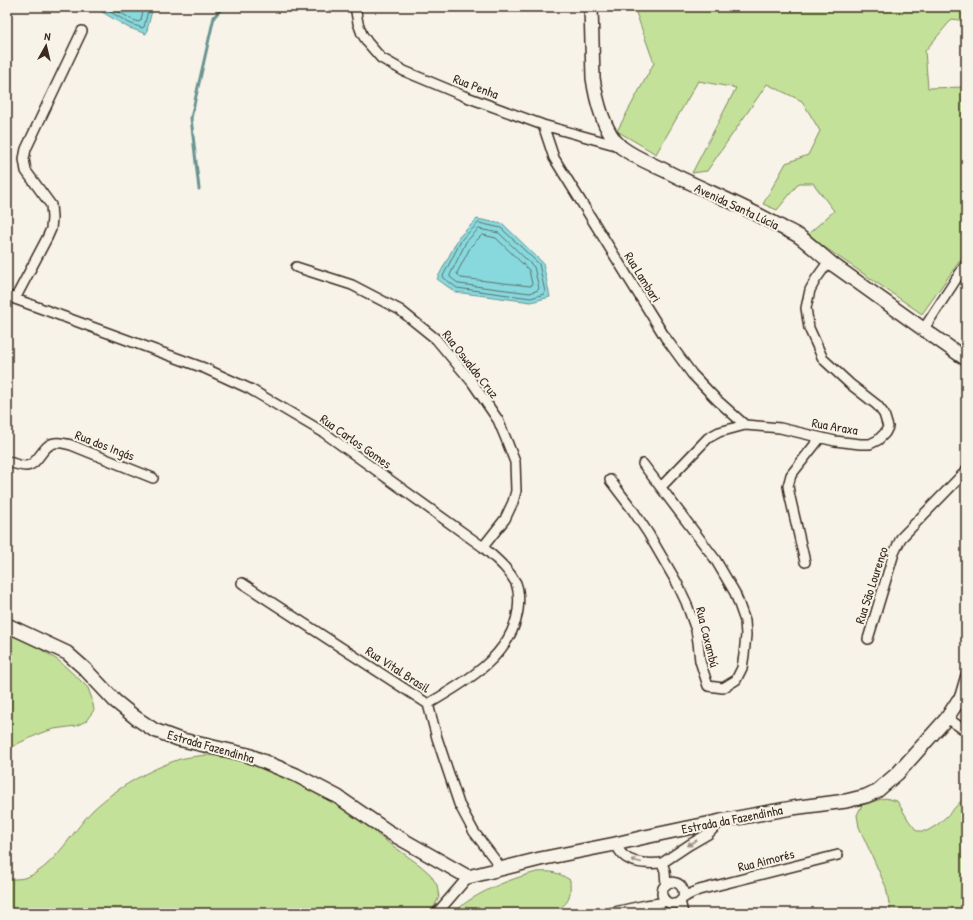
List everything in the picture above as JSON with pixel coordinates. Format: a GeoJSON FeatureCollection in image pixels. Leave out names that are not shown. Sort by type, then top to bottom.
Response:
{"type":"FeatureCollection","features":[{"type":"Feature","properties":{"kind":"street","name":"Rua Penha"},"geometry":{"type":"LineString","coordinates":[[356,7],[362,34],[368,43],[381,58],[404,71],[464,96],[543,125],[620,146]]}},
{"type":"Feature","properties":{"kind":"street","name":"Avenida Santa Lúcia"},"geometry":{"type":"LineString","coordinates":[[591,7],[594,88],[602,117],[609,131],[620,146],[639,158],[766,218],[800,237],[829,261],[923,330],[966,359]]}},
{"type":"Feature","properties":{"kind":"street"},"geometry":{"type":"LineString","coordinates":[[11,298],[51,229],[51,205],[26,171],[24,159],[26,149],[82,31]]}},
{"type":"Feature","properties":{"kind":"street","name":"Rua Lambari"},"geometry":{"type":"LineString","coordinates":[[543,125],[554,158],[665,337],[692,374],[745,425]]}},
{"type":"Feature","properties":{"kind":"street","name":"Rua Araxa"},"geometry":{"type":"LineString","coordinates":[[661,487],[708,438],[719,432],[745,425],[780,428],[820,438],[860,444],[870,444],[878,440],[885,433],[888,427],[884,414],[877,405],[823,360],[809,328],[806,308],[810,290],[829,261]]}},
{"type":"Feature","properties":{"kind":"street"},"geometry":{"type":"LineString","coordinates":[[923,330],[966,264]]}},
{"type":"Feature","properties":{"kind":"street","name":"Rua Oswaldo Cruz"},"geometry":{"type":"LineString","coordinates":[[296,267],[352,285],[400,310],[436,339],[472,382],[498,420],[515,462],[516,491],[513,502],[505,519],[483,547]]}},
{"type":"Feature","properties":{"kind":"street","name":"Rua Carlos Gomes"},"geometry":{"type":"LineString","coordinates":[[11,298],[204,368],[250,389],[323,432],[483,547],[506,568],[516,585],[519,602],[517,616],[508,639],[500,650],[481,669],[449,692],[428,704]]}},
{"type":"Feature","properties":{"kind":"street"},"geometry":{"type":"LineString","coordinates":[[805,562],[788,486],[791,475],[820,438]]}},
{"type":"Feature","properties":{"kind":"street","name":"Rua dos Ingás"},"geometry":{"type":"LineString","coordinates":[[7,461],[25,466],[32,464],[47,447],[53,443],[61,443],[71,445],[153,478]]}},
{"type":"Feature","properties":{"kind":"street","name":"Rua Caxambú"},"geometry":{"type":"LineString","coordinates":[[610,480],[648,533],[677,583],[686,602],[696,630],[700,661],[708,686],[723,688],[736,680],[742,668],[745,646],[745,620],[735,593],[715,559],[643,464]]}},
{"type":"Feature","properties":{"kind":"street","name":"Rua São Lourenço"},"geometry":{"type":"LineString","coordinates":[[868,639],[894,552],[901,538],[966,471]]}},
{"type":"Feature","properties":{"kind":"street","name":"Rua Vital Brasil"},"geometry":{"type":"LineString","coordinates":[[242,583],[428,704],[459,804],[474,832],[502,869]]}},
{"type":"Feature","properties":{"kind":"street","name":"Estrada Fazendinha"},"geometry":{"type":"LineString","coordinates":[[7,624],[67,653],[88,672],[115,701],[154,730],[178,739],[248,755],[296,775],[338,797],[389,832],[468,876]]}},
{"type":"Feature","properties":{"kind":"street"},"geometry":{"type":"LineString","coordinates":[[962,697],[966,675]]}},
{"type":"Feature","properties":{"kind":"street","name":"Estrada da Fazendinha"},"geometry":{"type":"LineString","coordinates":[[468,876],[721,821],[792,808],[846,801],[866,796],[877,791],[898,773],[947,718],[962,697]]}},
{"type":"Feature","properties":{"kind":"street"},"geometry":{"type":"LineString","coordinates":[[947,718],[966,731]]}},
{"type":"Feature","properties":{"kind":"street"},"geometry":{"type":"LineString","coordinates":[[664,867],[689,845],[708,834],[721,821]]}},
{"type":"Feature","properties":{"kind":"street"},"geometry":{"type":"LineString","coordinates":[[615,844],[628,859],[664,867]]}},
{"type":"Feature","properties":{"kind":"street","name":"Rua Aimorés"},"geometry":{"type":"LineString","coordinates":[[682,896],[699,890],[838,855]]}},
{"type":"Feature","properties":{"kind":"street"},"geometry":{"type":"LineString","coordinates":[[664,867],[671,913]]}},
{"type":"Feature","properties":{"kind":"street"},"geometry":{"type":"LineString","coordinates":[[437,913],[468,876]]}},
{"type":"Feature","properties":{"kind":"street"},"geometry":{"type":"LineString","coordinates":[[610,913],[660,903],[667,893],[678,884],[682,896],[683,913]]}},
{"type":"Feature","properties":{"kind":"street"},"geometry":{"type":"LineString","coordinates":[[667,893],[673,904],[682,896]]}},
{"type":"Feature","properties":{"kind":"green space"},"geometry":{"type":"Polygon","coordinates":[[[634,7],[966,7],[966,21],[952,19],[925,51],[928,88],[966,87],[966,189],[964,193],[966,198],[966,252],[922,314],[807,235],[834,211],[813,183],[799,183],[777,210],[763,204],[786,163],[808,155],[820,131],[802,101],[767,84],[707,171],[692,173],[736,88],[698,81],[656,154],[617,131],[654,63],[634,7]]]}},
{"type":"Feature","properties":{"kind":"green space"},"geometry":{"type":"Polygon","coordinates":[[[7,632],[28,641],[59,661],[88,688],[94,710],[86,721],[76,726],[54,729],[41,733],[7,750],[7,632]]]}},
{"type":"Feature","properties":{"kind":"green space"},"geometry":{"type":"Polygon","coordinates":[[[207,755],[232,758],[267,770],[321,792],[370,826],[378,835],[430,874],[437,885],[439,897],[434,907],[424,913],[7,913],[7,877],[16,879],[28,877],[39,871],[59,852],[93,810],[112,794],[136,779],[162,766],[180,759],[207,755]]]}},
{"type":"Feature","properties":{"kind":"green space"},"geometry":{"type":"Polygon","coordinates":[[[966,796],[966,913],[889,913],[890,909],[886,887],[859,827],[857,815],[862,805],[885,798],[897,801],[917,831],[927,831],[946,817],[966,796]]]}},
{"type":"Feature","properties":{"kind":"green space"},"geometry":{"type":"Polygon","coordinates":[[[537,872],[554,873],[570,880],[568,901],[562,907],[551,913],[455,913],[467,902],[487,890],[508,881],[537,872]]]}},
{"type":"Feature","properties":{"kind":"water"},"geometry":{"type":"Polygon","coordinates":[[[94,7],[153,7],[146,34],[127,27],[94,7]]]}},
{"type":"Feature","properties":{"kind":"water"},"geometry":{"type":"Polygon","coordinates":[[[477,219],[503,224],[543,263],[550,297],[531,302],[455,292],[437,279],[459,237],[477,219]]]}},
{"type":"Feature","properties":{"kind":"waterway"},"geometry":{"type":"LineString","coordinates":[[199,189],[191,118],[214,17],[223,7]]}}]}
